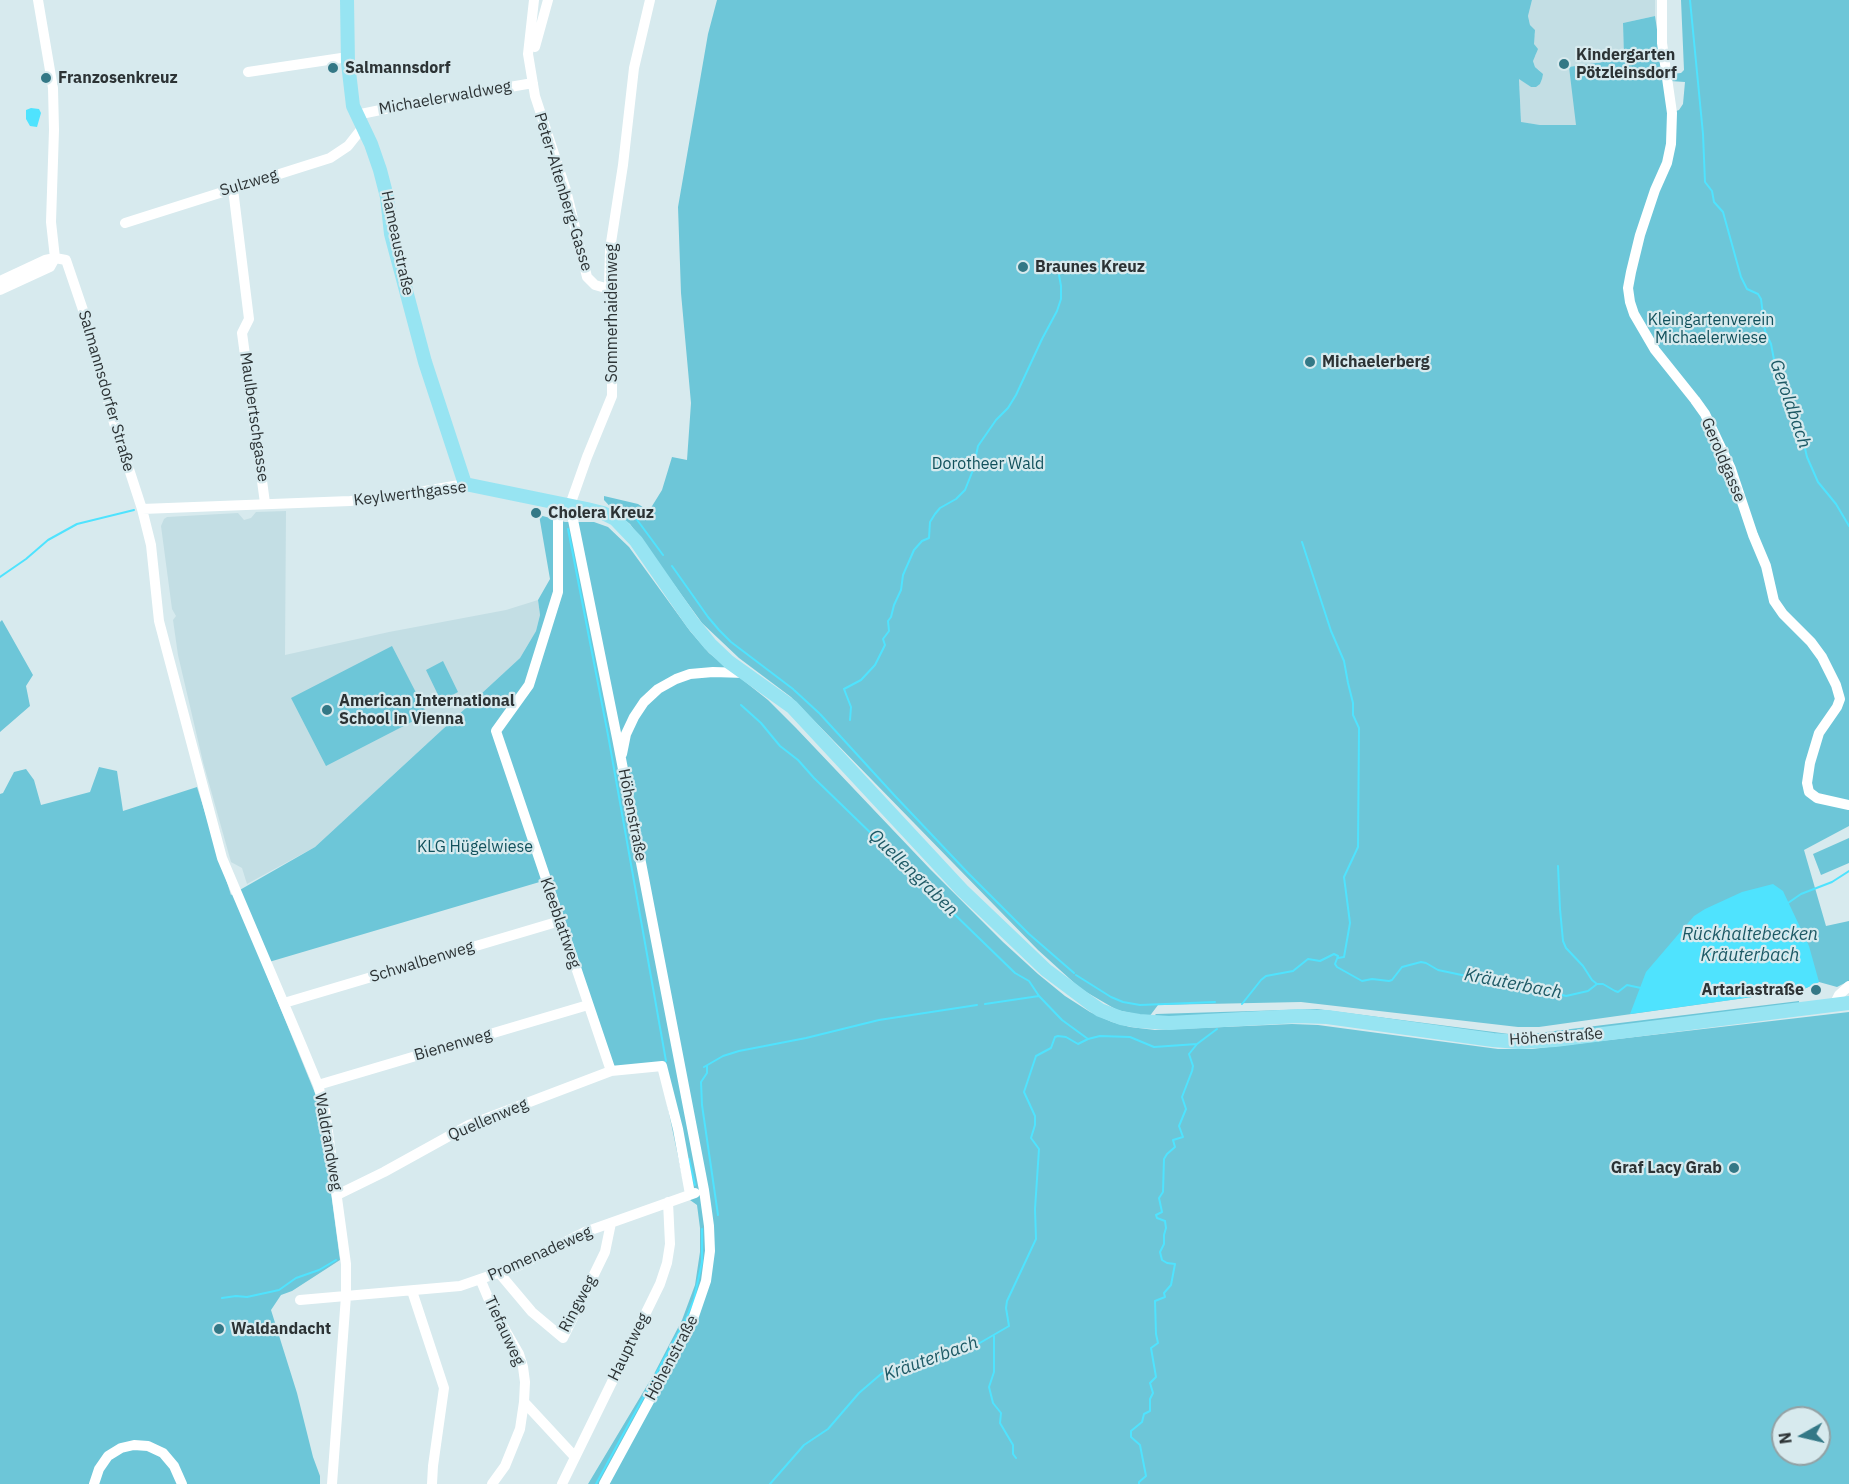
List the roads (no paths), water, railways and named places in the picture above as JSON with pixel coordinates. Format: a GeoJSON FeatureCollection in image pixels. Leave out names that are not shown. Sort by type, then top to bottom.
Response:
{"type":"FeatureCollection","features":[{"type":"Feature","properties":{"kind":"main road","name":"Hameaustraße"},"geometry":{"type":"LineString","coordinates":[[347,0],[352,102],[380,170],[387,197],[391,234],[440,411],[465,484]]}},
{"type":"Feature","properties":{"kind":"main road","name":"Keylwerthgasse"},"geometry":{"type":"LineString","coordinates":[[465,484],[603,513],[622,525],[636,541],[700,633],[718,652],[745,673]]}},
{"type":"Feature","properties":{"kind":"main road","name":"Höhenstraße"},"geometry":{"type":"LineString","coordinates":[[745,673],[778,696],[805,720],[962,890],[1024,951],[1077,995],[1100,1010],[1130,1020],[1161,1023],[1298,1016],[1327,1017],[1493,1040],[1531,1042],[1849,1003]]}},
{"type":"Feature","properties":{"kind":"street"},"geometry":{"type":"LineString","coordinates":[[0,290],[50,267],[55,258],[51,222],[53,88],[38,0]]}},
{"type":"Feature","properties":{"kind":"street","name":"Peter-Altenberg-Gasse"},"geometry":{"type":"LineString","coordinates":[[534,0],[528,54],[541,119],[566,190],[587,277],[595,285],[609,289]]}},
{"type":"Feature","properties":{"kind":"street","name":"Peter-Altenberg-Gasse"},"geometry":{"type":"LineString","coordinates":[[533,83],[536,38],[548,0]]}},
{"type":"Feature","properties":{"kind":"street","name":"Sommerhaidenweg"},"geometry":{"type":"LineString","coordinates":[[564,504],[612,396],[610,249],[623,165],[634,68],[650,0]]}},
{"type":"Feature","properties":{"kind":"street","name":"Geroldgasse"},"geometry":{"type":"LineString","coordinates":[[1662,0],[1661,33],[1672,113],[1671,144],[1667,163],[1640,235],[1628,288],[1630,302],[1654,350],[1705,414],[1731,469],[1766,566],[1774,601],[1783,614],[1811,642],[1822,657],[1836,685],[1840,699],[1838,707],[1819,733],[1807,783],[1809,792],[1817,798],[1849,805]]}},
{"type":"Feature","properties":{"kind":"street"},"geometry":{"type":"LineString","coordinates":[[248,72],[348,57]]}},
{"type":"Feature","properties":{"kind":"street","name":"Michaelerwaldweg"},"geometry":{"type":"LineString","coordinates":[[360,121],[374,110],[533,83]]}},
{"type":"Feature","properties":{"kind":"street","name":"Sulzweg"},"geometry":{"type":"LineString","coordinates":[[125,223],[330,158],[348,146],[357,136],[360,121]]}},
{"type":"Feature","properties":{"kind":"street","name":"Maulbertschgasse"},"geometry":{"type":"LineString","coordinates":[[233,189],[249,319],[242,333],[265,503]]}},
{"type":"Feature","properties":{"kind":"street"},"geometry":{"type":"LineString","coordinates":[[0,281],[45,260],[55,258]]}},
{"type":"Feature","properties":{"kind":"street","name":"Salmannsdorfer Straße"},"geometry":{"type":"LineString","coordinates":[[55,258],[66,260],[142,509],[151,545],[159,621],[201,786]]}},
{"type":"Feature","properties":{"kind":"street","name":"Keylwerthgasse"},"geometry":{"type":"LineString","coordinates":[[142,509],[349,501],[385,498],[465,484]]}},
{"type":"Feature","properties":{"kind":"street"},"geometry":{"type":"LineString","coordinates":[[564,504],[621,760]]}},
{"type":"Feature","properties":{"kind":"street","name":"Kleeblattweg"},"geometry":{"type":"LineString","coordinates":[[564,504],[558,592],[529,685],[496,730],[611,1071]]}},
{"type":"Feature","properties":{"kind":"street","name":"Höhenstraße"},"geometry":{"type":"LineString","coordinates":[[604,1484],[687,1333],[706,1281],[710,1251],[704,1190],[621,760],[626,734],[634,717],[644,702],[658,689],[690,674],[745,673]]}},
{"type":"Feature","properties":{"kind":"street","name":"Waldrandweg"},"geometry":{"type":"LineString","coordinates":[[201,786],[222,858],[285,1003],[318,1085],[325,1110],[346,1264],[346,1296],[332,1484]]}},
{"type":"Feature","properties":{"kind":"street","name":"Schwalbenweg"},"geometry":{"type":"LineString","coordinates":[[285,1003],[560,921]]}},
{"type":"Feature","properties":{"kind":"street"},"geometry":{"type":"LineString","coordinates":[[1834,1005],[1839,995],[1849,986]]}},
{"type":"Feature","properties":{"kind":"street","name":"Bienenweg"},"geometry":{"type":"LineString","coordinates":[[318,1085],[588,1005]]}},
{"type":"Feature","properties":{"kind":"street"},"geometry":{"type":"LineString","coordinates":[[611,1071],[662,1066],[678,1129],[690,1194]]}},
{"type":"Feature","properties":{"kind":"street","name":"Quellenweg"},"geometry":{"type":"LineString","coordinates":[[337,1195],[384,1172],[463,1127],[611,1071]]}},
{"type":"Feature","properties":{"kind":"street","name":"Promenadeweg"},"geometry":{"type":"LineString","coordinates":[[300,1300],[460,1286],[481,1281],[533,1259],[585,1232],[704,1190]]}},
{"type":"Feature","properties":{"kind":"street","name":"Hauptweg"},"geometry":{"type":"LineString","coordinates":[[562,1484],[660,1284],[670,1244],[668,1202]]}},
{"type":"Feature","properties":{"kind":"street","name":"Ringweg"},"geometry":{"type":"LineString","coordinates":[[500,1274],[532,1312],[563,1338],[605,1252],[611,1223]]}},
{"type":"Feature","properties":{"kind":"street","name":"Tiefauweg"},"geometry":{"type":"LineString","coordinates":[[481,1281],[492,1307],[519,1354],[525,1382],[520,1429],[505,1466],[492,1484]]}},
{"type":"Feature","properties":{"kind":"street"},"geometry":{"type":"LineString","coordinates":[[412,1291],[444,1388],[432,1484]]}},
{"type":"Feature","properties":{"kind":"street"},"geometry":{"type":"LineString","coordinates":[[524,1402],[575,1457]]}},
{"type":"Feature","properties":{"kind":"street"},"geometry":{"type":"LineString","coordinates":[[94,1484],[101,1464],[113,1452],[134,1445],[152,1447],[164,1454],[174,1466],[182,1484]]}},
{"type":"Feature","properties":{"kind":"water"},"geometry":{"type":"Polygon","coordinates":[[[39,109],[41,113],[37,127],[30,126],[26,119],[26,110],[39,109]]]}},
{"type":"Feature","properties":{"kind":"water","name":"Rückhaltebecken Kräuterbach"},"geometry":{"type":"Polygon","coordinates":[[[1773,884],[1783,891],[1809,946],[1819,982],[1802,990],[1630,1014],[1646,972],[1694,916],[1742,892],[1773,884]]]}},
{"type":"Feature","properties":{"kind":"waterway","name":"Geroldbach"},"geometry":{"type":"LineString","coordinates":[[1690,0],[1703,134],[1705,182],[1712,191],[1714,202],[1723,212],[1741,277],[1747,289],[1758,294],[1761,299],[1765,331],[1771,344],[1776,370],[1785,392],[1789,411],[1800,427],[1807,457],[1818,482],[1836,504],[1849,526]]}},
{"type":"Feature","properties":{"kind":"waterway"},"geometry":{"type":"LineString","coordinates":[[850,720],[851,707],[844,689],[861,680],[875,665],[885,645],[883,639],[889,631],[888,621],[914,550],[922,541],[929,538],[930,522],[940,508],[956,499],[965,490],[973,470],[978,446],[1016,395],[1057,311],[1061,299],[1059,275]]}},
{"type":"Feature","properties":{"kind":"waterway"},"geometry":{"type":"LineString","coordinates":[[616,505],[635,517],[663,555]]}},
{"type":"Feature","properties":{"kind":"waterway"},"geometry":{"type":"LineString","coordinates":[[0,577],[48,540],[77,524],[134,510]]}},
{"type":"Feature","properties":{"kind":"waterway"},"geometry":{"type":"LineString","coordinates":[[568,529],[608,735],[666,1061]]}},
{"type":"Feature","properties":{"kind":"waterway"},"geometry":{"type":"LineString","coordinates":[[1302,542],[1331,631],[1344,661],[1353,703],[1353,715],[1359,728],[1358,847],[1344,877],[1350,923],[1344,957],[1338,958]]}},
{"type":"Feature","properties":{"kind":"waterway"},"geometry":{"type":"LineString","coordinates":[[672,566],[719,630],[731,642],[793,689]]}},
{"type":"Feature","properties":{"kind":"waterway"},"geometry":{"type":"LineString","coordinates":[[794,690],[819,713]]}},
{"type":"Feature","properties":{"kind":"waterway","name":"Quellengraben"},"geometry":{"type":"LineString","coordinates":[[741,705],[761,723],[780,746],[798,760],[1015,973],[1029,981],[1039,996],[1062,1020],[1088,1039]]}},
{"type":"Feature","properties":{"kind":"waterway"},"geometry":{"type":"LineString","coordinates":[[820,714],[968,873],[1029,934],[1074,973]]}},
{"type":"Feature","properties":{"kind":"waterway"},"geometry":{"type":"LineString","coordinates":[[1558,866],[1563,941],[1566,948],[1597,984]]}},
{"type":"Feature","properties":{"kind":"waterway","name":"Kräuterbach"},"geometry":{"type":"LineString","coordinates":[[1788,903],[1801,894],[1832,882],[1849,871]]}},
{"type":"Feature","properties":{"kind":"waterway","name":"Kräuterbach"},"geometry":{"type":"LineString","coordinates":[[1242,1004],[1266,976],[1293,971],[1308,959],[1320,961],[1334,954],[1338,956],[1335,964],[1337,967],[1362,981],[1372,979],[1389,981],[1402,967],[1421,962],[1438,970],[1496,985],[1507,984],[1517,989],[1540,989],[1566,996],[1588,991],[1597,984],[1603,984],[1618,992],[1627,985],[1641,988]]}},
{"type":"Feature","properties":{"kind":"waterway"},"geometry":{"type":"LineString","coordinates":[[1076,975],[1123,1002],[1140,1005],[1215,1002]]}},
{"type":"Feature","properties":{"kind":"waterway"},"geometry":{"type":"LineString","coordinates":[[985,1004],[1039,996]]}},
{"type":"Feature","properties":{"kind":"waterway"},"geometry":{"type":"LineString","coordinates":[[704,1067],[723,1056],[739,1051],[879,1020],[977,1005]]}},
{"type":"Feature","properties":{"kind":"waterway","name":"Kräuterbach"},"geometry":{"type":"LineString","coordinates":[[770,1484],[804,1445],[828,1429],[859,1393],[881,1374],[891,1368],[966,1351],[1009,1326],[1007,1301],[1036,1239],[1035,1209],[1039,1149],[1031,1138],[1035,1116],[1024,1092],[1036,1056],[1051,1048],[1055,1037],[1058,1036],[1066,1037],[1078,1044],[1100,1036],[1130,1037],[1154,1047],[1197,1044],[1217,1029]]}},
{"type":"Feature","properties":{"kind":"waterway"},"geometry":{"type":"LineString","coordinates":[[1139,1484],[1146,1476],[1140,1445],[1131,1437],[1131,1431],[1142,1422],[1144,1414],[1150,1411],[1150,1399],[1153,1393],[1150,1383],[1156,1377],[1151,1348],[1158,1343],[1155,1301],[1165,1297],[1164,1293],[1171,1285],[1175,1264],[1162,1260],[1160,1252],[1164,1244],[1166,1228],[1165,1221],[1157,1218],[1156,1215],[1162,1212],[1159,1198],[1163,1192],[1164,1159],[1175,1147],[1173,1140],[1183,1137],[1179,1126],[1186,1109],[1182,1097],[1193,1066],[1189,1054],[1197,1044]]}},
{"type":"Feature","properties":{"kind":"waterway"},"geometry":{"type":"LineString","coordinates":[[707,1066],[707,1073],[701,1082],[702,1105],[718,1215]]}},
{"type":"Feature","properties":{"kind":"waterway"},"geometry":{"type":"LineString","coordinates":[[689,1159],[695,1185]]}},
{"type":"Feature","properties":{"kind":"waterway"},"geometry":{"type":"LineString","coordinates":[[596,1484],[686,1319],[694,1299],[702,1262],[702,1229]]}},
{"type":"Feature","properties":{"kind":"waterway"},"geometry":{"type":"LineString","coordinates":[[222,1298],[247,1297],[279,1290],[296,1278],[319,1270],[336,1260]]}},
{"type":"Feature","properties":{"kind":"waterway"},"geometry":{"type":"LineString","coordinates":[[994,1336],[994,1372],[989,1387],[993,1403],[1001,1413],[1000,1423],[1013,1445],[1013,1454],[1016,1458]]}},
{"type":"Feature","properties":{"kind":"place","name":"Kindergarten Pötzleinsdorf"},"geometry":{"type":"Point","coordinates":[1564,64]}},
{"type":"Feature","properties":{"kind":"place","name":"Salmannsdorf"},"geometry":{"type":"Point","coordinates":[333,68]}},
{"type":"Feature","properties":{"kind":"place","name":"Franzosenkreuz"},"geometry":{"type":"Point","coordinates":[46,78]}},
{"type":"Feature","properties":{"kind":"place","name":"Braunes Kreuz"},"geometry":{"type":"Point","coordinates":[1023,267]}},
{"type":"Feature","properties":{"kind":"place","name":"Michaelerberg"},"geometry":{"type":"Point","coordinates":[1310,362]}},
{"type":"Feature","properties":{"kind":"place","name":"Cholera Kreuz"},"geometry":{"type":"Point","coordinates":[536,513]}},
{"type":"Feature","properties":{"kind":"place","name":"American International School in Vienna"},"geometry":{"type":"Point","coordinates":[327,710]}},
{"type":"Feature","properties":{"kind":"place","name":"Artariastraße"},"geometry":{"type":"Point","coordinates":[1816,990]}},
{"type":"Feature","properties":{"kind":"place","name":"Graf Lacy Grab"},"geometry":{"type":"Point","coordinates":[1734,1168]}},
{"type":"Feature","properties":{"kind":"place","name":"Waldandacht"},"geometry":{"type":"Point","coordinates":[219,1329]}},
{"type":"Feature","properties":{"kind":"park label","name":"Kleingartenverein Michaelerwiese"},"geometry":{"type":"Point","coordinates":[1711,329]}},
{"type":"Feature","properties":{"kind":"park label","name":"Dorotheer Wald"},"geometry":{"type":"Point","coordinates":[988,464]}},
{"type":"Feature","properties":{"kind":"park label","name":"KLG Hügelwiese"},"geometry":{"type":"Point","coordinates":[475,847]}}]}
